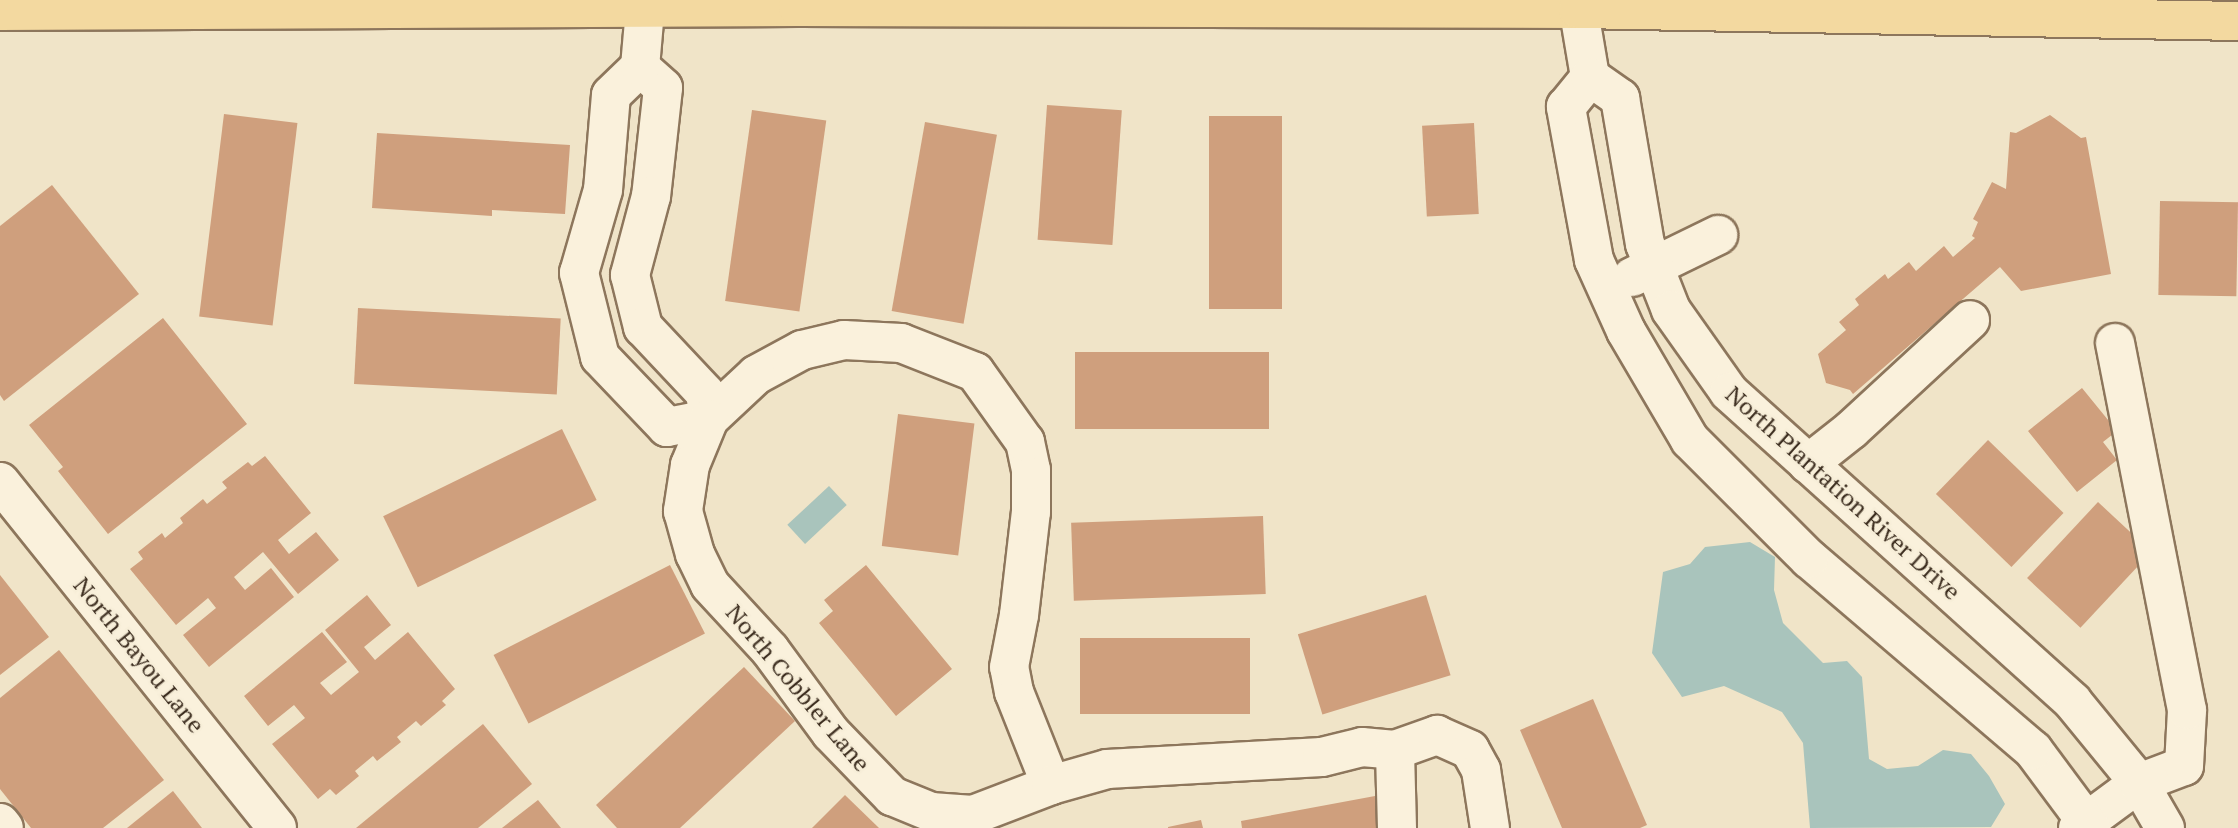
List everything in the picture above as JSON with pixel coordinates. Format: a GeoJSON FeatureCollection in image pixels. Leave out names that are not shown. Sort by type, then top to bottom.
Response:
{"type":"FeatureCollection","features":[{"type":"Feature","properties":{"kind":"main road"},"geometry":{"type":"LineString","coordinates":[[0,11],[1578,5],[1978,8],[2238,21]]}},
{"type":"Feature","properties":{"kind":"street"},"geometry":{"type":"LineString","coordinates":[[1578,5],[1590,77],[1566,107],[1594,260],[1626,331],[1690,440],[1809,559],[2033,750],[2085,826],[2139,783],[2184,766],[2187,710],[2115,343]]}},
{"type":"Feature","properties":{"kind":"street"},"geometry":{"type":"LineString","coordinates":[[640,67],[663,88],[651,196],[630,275],[643,327],[705,393],[709,419],[667,427],[600,357],[579,273],[603,190],[611,95],[640,67],[645,10]]}},
{"type":"Feature","properties":{"kind":"street","name":"North Plantation River Drive"},"geometry":{"type":"LineString","coordinates":[[1590,77],[1620,98],[1645,244],[1671,310],[1728,392],[2072,701],[2139,783],[2165,828]]}},
{"type":"Feature","properties":{"kind":"street"},"geometry":{"type":"LineString","coordinates":[[1607,289],[1718,235]]}},
{"type":"Feature","properties":{"kind":"street"},"geometry":{"type":"LineString","coordinates":[[1808,464],[1851,430],[1970,320]]}},
{"type":"Feature","properties":{"kind":"street","name":"North Cobbler Lane"},"geometry":{"type":"LineString","coordinates":[[1051,785],[1014,692],[1009,667],[1019,615],[1031,512],[1031,470],[1025,442],[975,372],[901,343],[844,340],[802,350],[756,375],[709,419],[691,465],[683,512],[695,554],[710,585],[770,650],[831,733],[892,796],[931,812],[974,815],[1051,785],[1107,769],[1322,757],[1362,747],[1395,750],[1437,735],[1470,750],[1481,770],[1490,828]]}},
{"type":"Feature","properties":{"kind":"street","name":"North Bayou Lane"},"geometry":{"type":"LineString","coordinates":[[0,482],[277,828]]}},
{"type":"Feature","properties":{"kind":"street"},"geometry":{"type":"LineString","coordinates":[[1395,750],[1397,828]]}},
{"type":"Feature","properties":{"kind":"street"},"geometry":{"type":"LineString","coordinates":[[0,823],[4,828]]}},
{"type":"Feature","properties":{"kind":"water"},"geometry":{"type":"Polygon","coordinates":[[[829,486],[847,505],[805,544],[787,525],[829,486]]]}},
{"type":"Feature","properties":{"kind":"water"},"geometry":{"type":"Polygon","coordinates":[[[1750,542],[1775,557],[1774,590],[1783,623],[1823,663],[1847,661],[1862,677],[1869,759],[1887,769],[1918,766],[1943,750],[1971,754],[1989,776],[2005,804],[1991,827],[1810,828],[1803,743],[1782,712],[1724,686],[1682,697],[1652,653],[1663,572],[1690,564],[1705,547],[1750,542]]]}},
{"type":"Feature","properties":{"kind":"building"},"geometry":{"type":"Polygon","coordinates":[[[1047,105],[1122,110],[1112,245],[1038,240],[1047,105]]]}},
{"type":"Feature","properties":{"kind":"building"},"geometry":{"type":"Polygon","coordinates":[[[752,110],[826,120],[799,312],[725,301],[752,110]]]}},
{"type":"Feature","properties":{"kind":"building"},"geometry":{"type":"Polygon","coordinates":[[[224,114],[297,123],[273,325],[199,316],[224,114]]]}},
{"type":"Feature","properties":{"kind":"building"},"geometry":{"type":"Polygon","coordinates":[[[2050,115],[2081,138],[2086,137],[2111,274],[2021,291],[2000,267],[1853,394],[1850,390],[1826,383],[1818,354],[1846,330],[1839,322],[1859,305],[1855,299],[1885,274],[1888,279],[1909,262],[1916,271],[1944,246],[1953,257],[1975,238],[1972,236],[1978,222],[1973,219],[1992,182],[2006,189],[2010,132],[2016,133],[2050,115]]]}},
{"type":"Feature","properties":{"kind":"building"},"geometry":{"type":"Polygon","coordinates":[[[1209,116],[1282,116],[1282,309],[1209,309],[1209,116]]]}},
{"type":"Feature","properties":{"kind":"building"},"geometry":{"type":"Polygon","coordinates":[[[925,122],[997,135],[964,324],[892,311],[925,122]]]}},
{"type":"Feature","properties":{"kind":"building"},"geometry":{"type":"Polygon","coordinates":[[[1474,123],[1479,214],[1427,217],[1422,126],[1474,123]]]}},
{"type":"Feature","properties":{"kind":"building"},"geometry":{"type":"Polygon","coordinates":[[[377,133],[570,145],[565,214],[492,210],[492,216],[372,208],[377,133]]]}},
{"type":"Feature","properties":{"kind":"building"},"geometry":{"type":"Polygon","coordinates":[[[52,185],[139,294],[4,401],[0,395],[0,226],[52,185]]]}},
{"type":"Feature","properties":{"kind":"building"},"geometry":{"type":"Polygon","coordinates":[[[2160,201],[2238,202],[2236,296],[2158,295],[2160,201]]]}},
{"type":"Feature","properties":{"kind":"building"},"geometry":{"type":"Polygon","coordinates":[[[358,308],[561,319],[557,395],[354,384],[358,308]]]}},
{"type":"Feature","properties":{"kind":"building"},"geometry":{"type":"Polygon","coordinates":[[[163,318],[247,424],[108,534],[58,471],[63,467],[29,425],[163,318]]]}},
{"type":"Feature","properties":{"kind":"building"},"geometry":{"type":"Polygon","coordinates":[[[1075,352],[1269,352],[1269,429],[1075,429],[1075,352]]]}},
{"type":"Feature","properties":{"kind":"building"},"geometry":{"type":"Polygon","coordinates":[[[2082,388],[2117,431],[2103,442],[2117,460],[2077,492],[2028,431],[2082,388]]]}},
{"type":"Feature","properties":{"kind":"building"},"geometry":{"type":"Polygon","coordinates":[[[898,414],[974,423],[958,555],[882,546],[898,414]]]}},
{"type":"Feature","properties":{"kind":"building"},"geometry":{"type":"Polygon","coordinates":[[[562,429],[597,500],[418,587],[383,516],[562,429]]]}},
{"type":"Feature","properties":{"kind":"building"},"geometry":{"type":"Polygon","coordinates":[[[1988,440],[2064,513],[2011,567],[1936,494],[1988,440]]]}},
{"type":"Feature","properties":{"kind":"building"},"geometry":{"type":"Polygon","coordinates":[[[265,456],[311,513],[278,540],[289,554],[316,532],[339,560],[298,594],[263,552],[234,577],[245,590],[271,568],[294,597],[209,667],[183,635],[216,608],[208,598],[176,625],[130,569],[143,559],[138,552],[162,533],[165,538],[183,523],[180,518],[203,499],[207,504],[227,488],[222,482],[248,462],[252,466],[265,456]]]}},
{"type":"Feature","properties":{"kind":"building"},"geometry":{"type":"Polygon","coordinates":[[[2098,502],[2151,552],[2080,628],[2027,578],[2098,502]]]}},
{"type":"Feature","properties":{"kind":"building"},"geometry":{"type":"Polygon","coordinates":[[[1263,516],[1266,594],[1074,601],[1071,523],[1263,516]]]}},
{"type":"Feature","properties":{"kind":"building"},"geometry":{"type":"Polygon","coordinates":[[[670,565],[705,634],[529,723],[494,655],[670,565]]]}},
{"type":"Feature","properties":{"kind":"building"},"geometry":{"type":"Polygon","coordinates":[[[866,565],[952,669],[896,716],[819,623],[833,611],[824,600],[866,565]]]}},
{"type":"Feature","properties":{"kind":"building"},"geometry":{"type":"Polygon","coordinates":[[[0,575],[49,637],[0,675],[0,575]]]}},
{"type":"Feature","properties":{"kind":"building"},"geometry":{"type":"Polygon","coordinates":[[[367,595],[391,625],[364,647],[375,660],[408,632],[455,689],[442,701],[446,705],[421,726],[416,721],[397,737],[401,742],[377,761],[373,756],[355,771],[359,776],[336,795],[330,789],[318,799],[272,744],[305,718],[294,705],[268,726],[244,696],[322,632],[347,662],[320,683],[331,695],[359,672],[325,630],[367,595]]]}},
{"type":"Feature","properties":{"kind":"building"},"geometry":{"type":"Polygon","coordinates":[[[1426,595],[1451,675],[1322,715],[1298,634],[1426,595]]]}},
{"type":"Feature","properties":{"kind":"building"},"geometry":{"type":"Polygon","coordinates":[[[1080,638],[1250,638],[1250,714],[1080,714],[1080,638]]]}},
{"type":"Feature","properties":{"kind":"building"},"geometry":{"type":"Polygon","coordinates":[[[59,650],[164,780],[103,828],[31,828],[0,789],[0,698],[59,650]]]}},
{"type":"Feature","properties":{"kind":"building"},"geometry":{"type":"Polygon","coordinates":[[[744,667],[795,721],[680,828],[617,828],[596,805],[744,667]]]}},
{"type":"Feature","properties":{"kind":"building"},"geometry":{"type":"Polygon","coordinates":[[[1593,699],[1647,825],[1640,828],[1562,828],[1520,730],[1593,699]]]}},
{"type":"Feature","properties":{"kind":"building"},"geometry":{"type":"Polygon","coordinates":[[[483,724],[532,784],[478,828],[356,828],[483,724]]]}},
{"type":"Feature","properties":{"kind":"building"},"geometry":{"type":"Polygon","coordinates":[[[173,791],[202,828],[127,828],[173,791]]]}},
{"type":"Feature","properties":{"kind":"building"},"geometry":{"type":"Polygon","coordinates":[[[845,795],[879,828],[812,828],[845,795]]]}},
{"type":"Feature","properties":{"kind":"building"},"geometry":{"type":"Polygon","coordinates":[[[1375,796],[1381,828],[1242,828],[1241,821],[1375,796]]]}},
{"type":"Feature","properties":{"kind":"building"},"geometry":{"type":"Polygon","coordinates":[[[538,800],[561,828],[502,828],[538,800]]]}},
{"type":"Feature","properties":{"kind":"building"},"geometry":{"type":"Polygon","coordinates":[[[1201,820],[1203,828],[1168,828],[1168,827],[1201,820]]]}}]}
